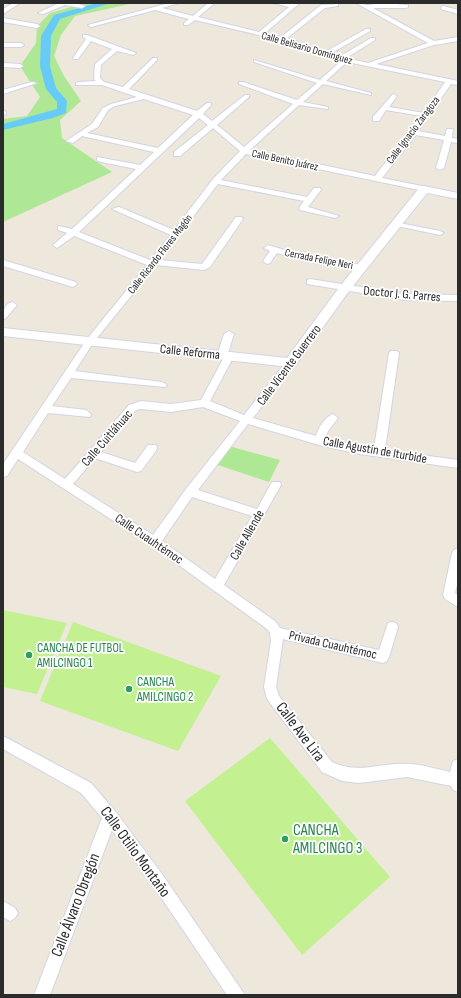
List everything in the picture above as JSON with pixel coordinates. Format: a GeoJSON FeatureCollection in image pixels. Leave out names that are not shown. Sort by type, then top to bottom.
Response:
{"type":"FeatureCollection","features":[{"type":"Feature","properties":{"kind":"street"},"geometry":{"type":"LineString","coordinates":[[3,4],[17,3]]}},
{"type":"Feature","properties":{"kind":"street"},"geometry":{"type":"LineString","coordinates":[[3,12],[17,3]]}},
{"type":"Feature","properties":{"kind":"street"},"geometry":{"type":"LineString","coordinates":[[40,13],[65,3],[82,6]]}},
{"type":"Feature","properties":{"kind":"street"},"geometry":{"type":"LineString","coordinates":[[92,25],[176,3]]}},
{"type":"Feature","properties":{"kind":"street"},"geometry":{"type":"LineString","coordinates":[[186,24],[212,3]]}},
{"type":"Feature","properties":{"kind":"street"},"geometry":{"type":"LineString","coordinates":[[276,3],[295,5]]}},
{"type":"Feature","properties":{"kind":"street"},"geometry":{"type":"LineString","coordinates":[[359,3],[433,43]]}},
{"type":"Feature","properties":{"kind":"street"},"geometry":{"type":"LineString","coordinates":[[260,34],[295,5]]}},
{"type":"Feature","properties":{"kind":"street"},"geometry":{"type":"LineString","coordinates":[[282,39],[323,6],[336,5]]}},
{"type":"Feature","properties":{"kind":"street"},"geometry":{"type":"LineString","coordinates":[[366,7],[383,5],[406,6]]}},
{"type":"Feature","properties":{"kind":"street"},"geometry":{"type":"LineString","coordinates":[[443,8],[458,12]]}},
{"type":"Feature","properties":{"kind":"street","name":"Calle Belisario Domínguez"},"geometry":{"type":"LineString","coordinates":[[157,9],[282,39],[343,59],[458,83]]}},
{"type":"Feature","properties":{"kind":"street"},"geometry":{"type":"LineString","coordinates":[[3,20],[36,26]]}},
{"type":"Feature","properties":{"kind":"street"},"geometry":{"type":"LineString","coordinates":[[325,54],[368,30]]}},
{"type":"Feature","properties":{"kind":"street"},"geometry":{"type":"LineString","coordinates":[[76,58],[88,37],[116,49],[133,53]]}},
{"type":"Feature","properties":{"kind":"street","name":"Calle Ricardo Flores Magón"},"geometry":{"type":"LineString","coordinates":[[3,473],[47,409],[90,341],[176,234],[216,181],[244,151],[322,82],[343,59],[373,39]]}},
{"type":"Feature","properties":{"kind":"street"},"geometry":{"type":"LineString","coordinates":[[369,65],[433,43],[458,39]]}},
{"type":"Feature","properties":{"kind":"street"},"geometry":{"type":"LineString","coordinates":[[3,45],[21,45]]}},
{"type":"Feature","properties":{"kind":"street"},"geometry":{"type":"LineString","coordinates":[[102,83],[97,79],[98,64],[116,49]]}},
{"type":"Feature","properties":{"kind":"street"},"geometry":{"type":"LineString","coordinates":[[124,90],[154,59]]}},
{"type":"Feature","properties":{"kind":"street"},"geometry":{"type":"LineString","coordinates":[[256,61],[322,82],[369,94]]}},
{"type":"Feature","properties":{"kind":"street"},"geometry":{"type":"LineString","coordinates":[[3,65],[20,66]]}},
{"type":"Feature","properties":{"kind":"street","name":"Calle Ignacio Zaragoza"},"geometry":{"type":"LineString","coordinates":[[377,179],[414,132],[449,81]]}},
{"type":"Feature","properties":{"kind":"street"},"geometry":{"type":"LineString","coordinates":[[241,82],[297,103],[326,108]]}},
{"type":"Feature","properties":{"kind":"street"},"geometry":{"type":"LineString","coordinates":[[3,92],[34,83]]}},
{"type":"Feature","properties":{"kind":"street","name":"Calle Benito Juárez"},"geometry":{"type":"LineString","coordinates":[[78,84],[102,83],[198,114],[244,151],[458,196]]}},
{"type":"Feature","properties":{"kind":"street"},"geometry":{"type":"LineString","coordinates":[[177,154],[247,96]]}},
{"type":"Feature","properties":{"kind":"street"},"geometry":{"type":"LineString","coordinates":[[376,119],[394,96]]}},
{"type":"Feature","properties":{"kind":"street"},"geometry":{"type":"LineString","coordinates":[[70,141],[95,125],[105,109],[112,105],[146,97]]}},
{"type":"Feature","properties":{"kind":"street"},"geometry":{"type":"LineString","coordinates":[[57,245],[73,233],[209,104]]}},
{"type":"Feature","properties":{"kind":"street"},"geometry":{"type":"LineString","coordinates":[[385,108],[426,115]]}},
{"type":"Feature","properties":{"kind":"street"},"geometry":{"type":"LineString","coordinates":[[440,168],[450,131]]}},
{"type":"Feature","properties":{"kind":"street"},"geometry":{"type":"LineString","coordinates":[[414,132],[458,141]]}},
{"type":"Feature","properties":{"kind":"street"},"geometry":{"type":"LineString","coordinates":[[80,134],[161,151]]}},
{"type":"Feature","properties":{"kind":"street"},"geometry":{"type":"LineString","coordinates":[[100,159],[142,168]]}},
{"type":"Feature","properties":{"kind":"street"},"geometry":{"type":"LineString","coordinates":[[216,181],[309,200]]}},
{"type":"Feature","properties":{"kind":"street","name":"Calle Vicente Guerrero"},"geometry":{"type":"LineString","coordinates":[[156,542],[190,492],[224,447],[248,420],[345,288],[424,189]]}},
{"type":"Feature","properties":{"kind":"street"},"geometry":{"type":"LineString","coordinates":[[317,190],[301,211],[335,216]]}},
{"type":"Feature","properties":{"kind":"street"},"geometry":{"type":"LineString","coordinates":[[116,209],[176,234]]}},
{"type":"Feature","properties":{"kind":"street"},"geometry":{"type":"LineString","coordinates":[[61,228],[153,263],[204,267],[207,265],[239,219]]}},
{"type":"Feature","properties":{"kind":"street"},"geometry":{"type":"LineString","coordinates":[[397,224],[440,233]]}},
{"type":"Feature","properties":{"kind":"street","name":"Cerrada Felipe Neri"},"geometry":{"type":"LineString","coordinates":[[267,261],[272,249],[300,257],[362,268]]}},
{"type":"Feature","properties":{"kind":"street"},"geometry":{"type":"LineString","coordinates":[[3,263],[73,284]]}},
{"type":"Feature","properties":{"kind":"street","name":"Doctor J. G. Parres"},"geometry":{"type":"LineString","coordinates":[[310,282],[405,297],[458,298]]}},
{"type":"Feature","properties":{"kind":"street"},"geometry":{"type":"LineString","coordinates":[[3,316],[12,305]]}},
{"type":"Feature","properties":{"kind":"street","name":"Calle Reforma"},"geometry":{"type":"LineString","coordinates":[[3,332],[290,363]]}},
{"type":"Feature","properties":{"kind":"street"},"geometry":{"type":"LineString","coordinates":[[204,403],[225,356],[229,334]]}},
{"type":"Feature","properties":{"kind":"street"},"geometry":{"type":"LineString","coordinates":[[379,453],[394,354]]}},
{"type":"Feature","properties":{"kind":"street"},"geometry":{"type":"LineString","coordinates":[[70,374],[162,385]]}},
{"type":"Feature","properties":{"kind":"street","name":"Calle Cuitláhuac"},"geometry":{"type":"LineString","coordinates":[[66,485],[92,453],[136,406],[171,408],[204,403],[248,420]]}},
{"type":"Feature","properties":{"kind":"street"},"geometry":{"type":"LineString","coordinates":[[47,409],[86,414]]}},
{"type":"Feature","properties":{"kind":"street"},"geometry":{"type":"LineString","coordinates":[[319,441],[323,430],[333,418]]}},
{"type":"Feature","properties":{"kind":"street","name":"Calle Agustín de Iturbide"},"geometry":{"type":"LineString","coordinates":[[248,420],[319,441],[379,453],[458,464]]}},
{"type":"Feature","properties":{"kind":"street"},"geometry":{"type":"LineString","coordinates":[[92,453],[137,468],[152,448]]}},
{"type":"Feature","properties":{"kind":"street","name":"Calle Cuauhtémoc"},"geometry":{"type":"LineString","coordinates":[[17,453],[156,542],[271,625],[276,632]]}},
{"type":"Feature","properties":{"kind":"street","name":"Calle Allende"},"geometry":{"type":"LineString","coordinates":[[217,586],[276,484]]}},
{"type":"Feature","properties":{"kind":"street"},"geometry":{"type":"LineString","coordinates":[[190,492],[260,514]]}},
{"type":"Feature","properties":{"kind":"street"},"geometry":{"type":"LineString","coordinates":[[458,553],[449,595],[458,602]]}},
{"type":"Feature","properties":{"kind":"street","name":"Privada Cuauhtémoc"},"geometry":{"type":"LineString","coordinates":[[276,632],[383,657],[392,627]]}},
{"type":"Feature","properties":{"kind":"street","name":"Calle Ave Lira"},"geometry":{"type":"LineString","coordinates":[[276,632],[277,641],[270,687],[274,699],[327,767],[342,774],[359,776],[407,770],[426,772],[457,783]]}},
{"type":"Feature","properties":{"kind":"street","name":"Calle Otilio Montaño"},"geometry":{"type":"LineString","coordinates":[[4,744],[86,788],[110,816],[237,995]]}},
{"type":"Feature","properties":{"kind":"street"},"geometry":{"type":"LineString","coordinates":[[457,783],[458,766]]}},
{"type":"Feature","properties":{"kind":"street","name":"Calle Álvaro Obregón"},"geometry":{"type":"LineString","coordinates":[[42,995],[110,816]]}},
{"type":"Feature","properties":{"kind":"green space"},"geometry":{"type":"Polygon","coordinates":[[[86,3],[134,3],[75,16],[61,35],[54,56],[64,76],[81,101],[60,120],[62,138],[112,172],[3,222],[3,119],[27,116],[40,97],[20,66],[36,43],[37,26],[50,13],[86,3]]]}},
{"type":"Feature","properties":{"kind":"green space"},"geometry":{"type":"Polygon","coordinates":[[[225,445],[280,460],[269,482],[212,463],[225,445]]]}},
{"type":"Feature","properties":{"kind":"green space","name":"CANCHA DE FUTBOL AMILCINGO 1"},"geometry":{"type":"Polygon","coordinates":[[[3,610],[67,623],[37,694],[3,687],[3,610]]]}},
{"type":"Feature","properties":{"kind":"green space","name":"CANCHA AMILCINGO 2"},"geometry":{"type":"Polygon","coordinates":[[[73,622],[221,676],[178,751],[40,701],[73,622]]]}},
{"type":"Feature","properties":{"kind":"green space","name":"CANCHA AMILCINGO 3"},"geometry":{"type":"Polygon","coordinates":[[[270,738],[390,877],[302,955],[185,801],[270,738]]]}},
{"type":"Feature","properties":{"kind":"waterway"},"geometry":{"type":"LineString","coordinates":[[3,127],[49,116],[62,111],[62,101],[51,89],[45,66],[46,36],[57,17],[106,3]]}},
{"type":"Feature","properties":{"kind":"place","name":"CANCHA DE FUTBOL AMILCINGO 1"},"geometry":{"type":"Point","coordinates":[29,655]}},
{"type":"Feature","properties":{"kind":"place","name":"CANCHA AMILCINGO 2"},"geometry":{"type":"Point","coordinates":[129,689]}},
{"type":"Feature","properties":{"kind":"place","name":"CANCHA AMILCINGO 3"},"geometry":{"type":"Point","coordinates":[285,839]}}]}
